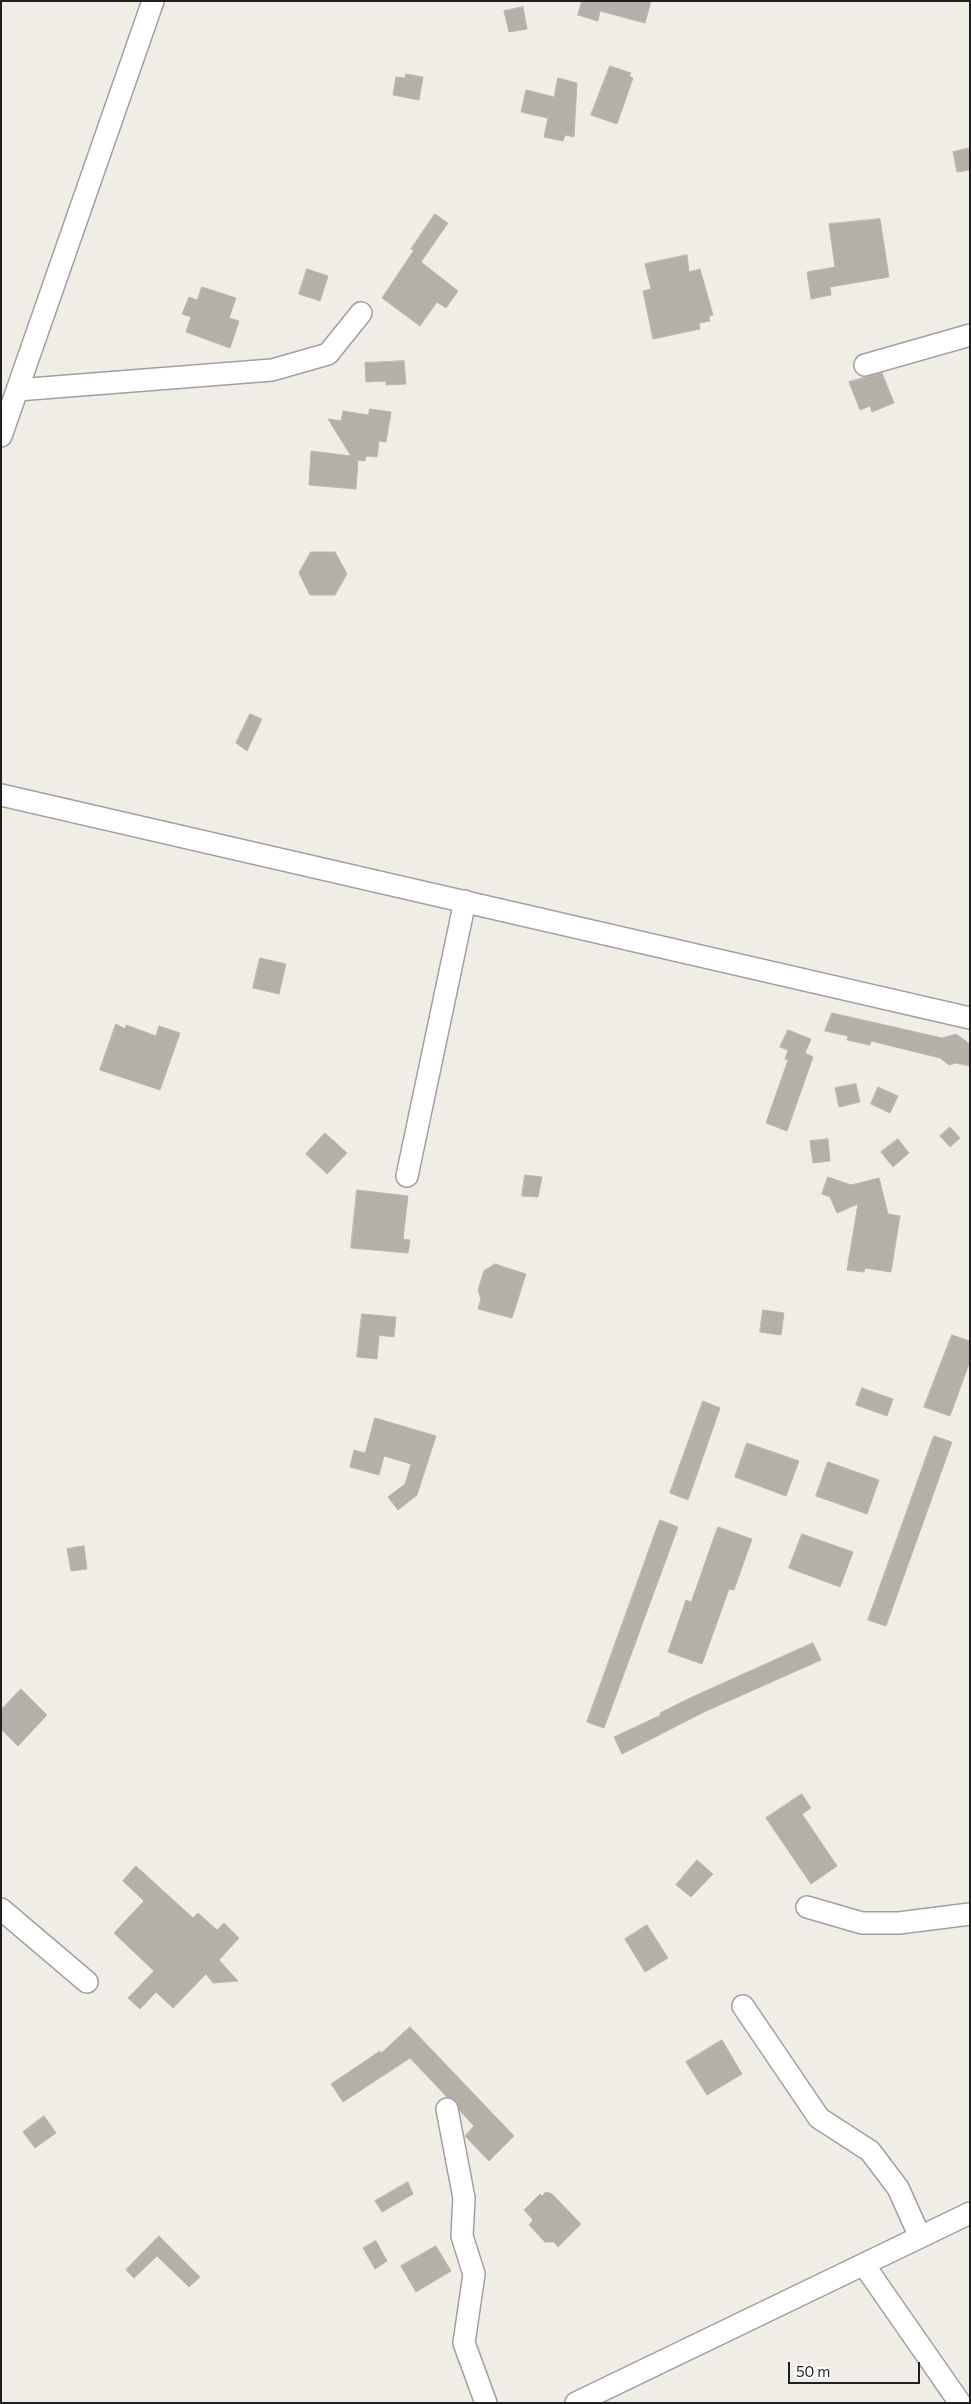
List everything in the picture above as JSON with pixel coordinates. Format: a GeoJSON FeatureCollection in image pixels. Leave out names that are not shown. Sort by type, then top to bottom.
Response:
{"type":"FeatureCollection","features":[{"type":"Feature","properties":{"kind":"street"},"geometry":{"type":"LineString","coordinates":[[1,436],[153,1]]}},
{"type":"Feature","properties":{"kind":"street"},"geometry":{"type":"LineString","coordinates":[[17,390],[272,370],[328,354],[361,313]]}},
{"type":"Feature","properties":{"kind":"street"},"geometry":{"type":"LineString","coordinates":[[865,365],[970,335]]}},
{"type":"Feature","properties":{"kind":"street"},"geometry":{"type":"LineString","coordinates":[[1,795],[970,1018]]}},
{"type":"Feature","properties":{"kind":"street"},"geometry":{"type":"LineString","coordinates":[[407,1176],[465,901]]}},
{"type":"Feature","properties":{"kind":"street"},"geometry":{"type":"LineString","coordinates":[[807,1907],[862,1924],[899,1923],[970,1914]]}},
{"type":"Feature","properties":{"kind":"street"},"geometry":{"type":"LineString","coordinates":[[1,1909],[87,1982]]}},
{"type":"Feature","properties":{"kind":"street"},"geometry":{"type":"LineString","coordinates":[[743,2006],[818,2118],[870,2151],[898,2188],[920,2237]]}},
{"type":"Feature","properties":{"kind":"street"},"geometry":{"type":"LineString","coordinates":[[446,2109],[464,2198],[462,2236],[474,2274],[464,2343],[486,2403]]}},
{"type":"Feature","properties":{"kind":"street"},"geometry":{"type":"LineString","coordinates":[[576,2403],[970,2213]]}},
{"type":"Feature","properties":{"kind":"street"},"geometry":{"type":"LineString","coordinates":[[864,2264],[960,2403]]}},
{"type":"Feature","properties":{"kind":"building"},"geometry":{"type":"Polygon","coordinates":[[[582,1],[651,1],[645,23],[600,11],[598,21],[578,15],[582,1]]]}},
{"type":"Feature","properties":{"kind":"building"},"geometry":{"type":"Polygon","coordinates":[[[523,7],[527,29],[509,32],[504,11],[523,7]]]}},
{"type":"Feature","properties":{"kind":"building"},"geometry":{"type":"Polygon","coordinates":[[[610,66],[631,73],[629,76],[633,78],[617,124],[591,115],[610,66]]]}},
{"type":"Feature","properties":{"kind":"building"},"geometry":{"type":"Polygon","coordinates":[[[406,74],[423,77],[419,100],[393,95],[396,77],[405,78],[406,74]]]}},
{"type":"Feature","properties":{"kind":"building"},"geometry":{"type":"Polygon","coordinates":[[[558,78],[577,83],[574,137],[565,135],[563,141],[544,137],[548,118],[521,112],[526,90],[554,97],[558,78]]]}},
{"type":"Feature","properties":{"kind":"building"},"geometry":{"type":"Polygon","coordinates":[[[970,148],[970,170],[957,172],[953,152],[970,148]]]}},
{"type":"Feature","properties":{"kind":"building"},"geometry":{"type":"Polygon","coordinates":[[[435,214],[448,223],[421,262],[458,291],[446,308],[437,302],[420,326],[382,298],[414,250],[411,249],[435,214]]]}},
{"type":"Feature","properties":{"kind":"building"},"geometry":{"type":"Polygon","coordinates":[[[880,219],[889,277],[830,287],[831,295],[811,299],[807,272],[835,267],[829,224],[880,219]]]}},
{"type":"Feature","properties":{"kind":"building"},"geometry":{"type":"Polygon","coordinates":[[[687,255],[689,272],[700,269],[713,315],[709,316],[710,321],[699,323],[700,329],[653,339],[643,291],[651,289],[645,264],[687,255]]]}},
{"type":"Feature","properties":{"kind":"building"},"geometry":{"type":"Polygon","coordinates":[[[307,269],[328,276],[320,301],[299,294],[307,269]]]}},
{"type":"Feature","properties":{"kind":"building"},"geometry":{"type":"Polygon","coordinates":[[[202,287],[236,298],[229,318],[239,321],[230,348],[186,332],[191,317],[182,314],[189,297],[197,300],[202,287]]]}},
{"type":"Feature","properties":{"kind":"building"},"geometry":{"type":"Polygon","coordinates":[[[404,361],[406,384],[386,385],[386,381],[366,382],[365,363],[404,361]]]}},
{"type":"Feature","properties":{"kind":"building"},"geometry":{"type":"Polygon","coordinates":[[[882,373],[894,403],[872,412],[870,406],[860,410],[849,382],[882,373]]]}},
{"type":"Feature","properties":{"kind":"building"},"geometry":{"type":"Polygon","coordinates":[[[370,409],[391,412],[386,442],[379,441],[377,457],[366,456],[365,461],[358,460],[356,489],[309,485],[311,451],[351,456],[328,419],[341,421],[343,411],[368,415],[370,409]]]}},
{"type":"Feature","properties":{"kind":"building"},"geometry":{"type":"Polygon","coordinates":[[[311,552],[335,552],[347,574],[335,595],[310,595],[299,573],[311,552]]]}},
{"type":"Feature","properties":{"kind":"building"},"geometry":{"type":"Polygon","coordinates":[[[250,714],[262,719],[247,751],[236,743],[250,714]]]}},
{"type":"Feature","properties":{"kind":"building"},"geometry":{"type":"Polygon","coordinates":[[[260,958],[286,964],[279,994],[253,988],[260,958]]]}},
{"type":"Feature","properties":{"kind":"building"},"geometry":{"type":"Polygon","coordinates":[[[832,1013],[942,1038],[956,1034],[970,1044],[970,1066],[956,1063],[949,1065],[940,1058],[871,1041],[870,1045],[847,1040],[848,1036],[825,1031],[832,1013]]]}},
{"type":"Feature","properties":{"kind":"building"},"geometry":{"type":"Polygon","coordinates":[[[116,1024],[125,1029],[126,1025],[156,1036],[159,1026],[180,1033],[160,1090],[100,1070],[116,1024]]]}},
{"type":"Feature","properties":{"kind":"building"},"geometry":{"type":"Polygon","coordinates":[[[788,1030],[811,1039],[805,1053],[813,1057],[787,1131],[766,1123],[788,1060],[785,1059],[788,1050],[780,1047],[788,1030]]]}},
{"type":"Feature","properties":{"kind":"building"},"geometry":{"type":"Polygon","coordinates":[[[856,1084],[860,1102],[839,1107],[835,1088],[856,1084]]]}},
{"type":"Feature","properties":{"kind":"building"},"geometry":{"type":"Polygon","coordinates":[[[878,1087],[898,1096],[890,1113],[871,1104],[878,1087]]]}},
{"type":"Feature","properties":{"kind":"building"},"geometry":{"type":"Polygon","coordinates":[[[950,1127],[960,1138],[950,1147],[940,1136],[950,1127]]]}},
{"type":"Feature","properties":{"kind":"building"},"geometry":{"type":"Polygon","coordinates":[[[325,1133],[347,1153],[327,1174],[306,1154],[325,1133]]]}},
{"type":"Feature","properties":{"kind":"building"},"geometry":{"type":"Polygon","coordinates":[[[828,1139],[830,1161],[813,1163],[810,1141],[828,1139]]]}},
{"type":"Feature","properties":{"kind":"building"},"geometry":{"type":"Polygon","coordinates":[[[898,1139],[909,1153],[893,1167],[881,1152],[898,1139]]]}},
{"type":"Feature","properties":{"kind":"building"},"geometry":{"type":"Polygon","coordinates":[[[525,1175],[542,1177],[538,1197],[522,1196],[525,1175]]]}},
{"type":"Feature","properties":{"kind":"building"},"geometry":{"type":"Polygon","coordinates":[[[828,1177],[851,1185],[879,1178],[888,1214],[900,1216],[891,1272],[865,1268],[864,1272],[847,1270],[858,1204],[837,1213],[830,1197],[822,1194],[828,1177]]]}},
{"type":"Feature","properties":{"kind":"building"},"geometry":{"type":"Polygon","coordinates":[[[357,1190],[408,1196],[403,1239],[410,1240],[408,1253],[351,1248],[357,1190]]]}},
{"type":"Feature","properties":{"kind":"building"},"geometry":{"type":"Polygon","coordinates":[[[495,1264],[526,1274],[512,1318],[478,1309],[481,1299],[478,1290],[484,1271],[495,1264]]]}},
{"type":"Feature","properties":{"kind":"building"},"geometry":{"type":"Polygon","coordinates":[[[763,1310],[784,1313],[781,1335],[760,1332],[763,1310]]]}},
{"type":"Feature","properties":{"kind":"building"},"geometry":{"type":"Polygon","coordinates":[[[362,1314],[396,1317],[394,1337],[379,1335],[377,1359],[357,1357],[362,1314]]]}},
{"type":"Feature","properties":{"kind":"building"},"geometry":{"type":"Polygon","coordinates":[[[952,1335],[970,1341],[970,1361],[950,1416],[924,1407],[952,1335]]]}},
{"type":"Feature","properties":{"kind":"building"},"geometry":{"type":"Polygon","coordinates":[[[862,1388],[893,1399],[887,1416],[856,1405],[862,1388]]]}},
{"type":"Feature","properties":{"kind":"building"},"geometry":{"type":"Polygon","coordinates":[[[703,1401],[720,1408],[688,1500],[670,1493],[703,1401]]]}},
{"type":"Feature","properties":{"kind":"building"},"geometry":{"type":"Polygon","coordinates":[[[375,1418],[436,1436],[417,1495],[398,1510],[388,1497],[405,1484],[411,1464],[384,1456],[379,1475],[350,1467],[354,1450],[365,1453],[375,1418]]]}},
{"type":"Feature","properties":{"kind":"building"},"geometry":{"type":"Polygon","coordinates":[[[934,1436],[952,1442],[886,1626],[868,1620],[934,1436]]]}},
{"type":"Feature","properties":{"kind":"building"},"geometry":{"type":"Polygon","coordinates":[[[747,1443],[799,1461],[786,1496],[735,1477],[747,1443]]]}},
{"type":"Feature","properties":{"kind":"building"},"geometry":{"type":"Polygon","coordinates":[[[828,1462],[879,1480],[867,1514],[816,1496],[828,1462]]]}},
{"type":"Feature","properties":{"kind":"building"},"geometry":{"type":"Polygon","coordinates":[[[660,1520],[678,1527],[604,1728],[587,1722],[660,1520]]]}},
{"type":"Feature","properties":{"kind":"building"},"geometry":{"type":"Polygon","coordinates":[[[718,1527],[752,1539],[734,1590],[729,1589],[702,1664],[668,1652],[686,1600],[691,1602],[718,1527]]]}},
{"type":"Feature","properties":{"kind":"building"},"geometry":{"type":"Polygon","coordinates":[[[802,1534],[853,1552],[840,1587],[789,1568],[802,1534]]]}},
{"type":"Feature","properties":{"kind":"building"},"geometry":{"type":"Polygon","coordinates":[[[84,1546],[87,1569],[71,1571],[67,1549],[84,1546]]]}},
{"type":"Feature","properties":{"kind":"building"},"geometry":{"type":"Polygon","coordinates":[[[813,1643],[821,1660],[704,1712],[622,1754],[614,1737],[661,1715],[660,1713],[690,1698],[813,1643]]]}},
{"type":"Feature","properties":{"kind":"building"},"geometry":{"type":"Polygon","coordinates":[[[21,1689],[47,1715],[18,1746],[1,1729],[1,1710],[21,1689]]]}},
{"type":"Feature","properties":{"kind":"building"},"geometry":{"type":"Polygon","coordinates":[[[802,1794],[811,1808],[802,1814],[837,1866],[811,1884],[766,1818],[802,1794]]]}},
{"type":"Feature","properties":{"kind":"building"},"geometry":{"type":"Polygon","coordinates":[[[697,1860],[713,1874],[691,1897],[676,1885],[697,1860]]]}},
{"type":"Feature","properties":{"kind":"building"},"geometry":{"type":"Polygon","coordinates":[[[136,1866],[193,1918],[198,1913],[217,1930],[224,1923],[239,1938],[219,1960],[238,1981],[213,1983],[206,1974],[173,2008],[156,1992],[140,2009],[128,1998],[154,1971],[114,1933],[144,1901],[123,1881],[136,1866]]]}},
{"type":"Feature","properties":{"kind":"building"},"geometry":{"type":"Polygon","coordinates":[[[647,1925],[668,1958],[645,1972],[625,1939],[647,1925]]]}},
{"type":"Feature","properties":{"kind":"building"},"geometry":{"type":"Polygon","coordinates":[[[410,2027],[514,2136],[489,2161],[465,2136],[474,2126],[460,2111],[457,2101],[447,2097],[410,2058],[343,2102],[331,2084],[380,2051],[381,2053],[410,2027]]]}},
{"type":"Feature","properties":{"kind":"building"},"geometry":{"type":"Polygon","coordinates":[[[722,2040],[742,2074],[707,2095],[686,2062],[722,2040]]]}},
{"type":"Feature","properties":{"kind":"building"},"geometry":{"type":"Polygon","coordinates":[[[44,2116],[56,2133],[35,2148],[23,2132],[44,2116]]]}},
{"type":"Feature","properties":{"kind":"building"},"geometry":{"type":"Polygon","coordinates":[[[408,2182],[413,2194],[382,2212],[375,2201],[408,2182]]]}},
{"type":"Feature","properties":{"kind":"building"},"geometry":{"type":"Polygon","coordinates":[[[546,2192],[552,2194],[581,2224],[558,2247],[554,2242],[545,2242],[529,2225],[533,2220],[524,2210],[540,2194],[542,2196],[546,2192]]]}},
{"type":"Feature","properties":{"kind":"building"},"geometry":{"type":"Polygon","coordinates":[[[159,2236],[200,2277],[189,2287],[157,2256],[134,2278],[126,2270],[159,2236]]]}},
{"type":"Feature","properties":{"kind":"building"},"geometry":{"type":"Polygon","coordinates":[[[376,2241],[387,2261],[375,2269],[363,2248],[376,2241]]]}},
{"type":"Feature","properties":{"kind":"building"},"geometry":{"type":"Polygon","coordinates":[[[436,2246],[451,2271],[416,2292],[401,2266],[436,2246]]]}}]}
